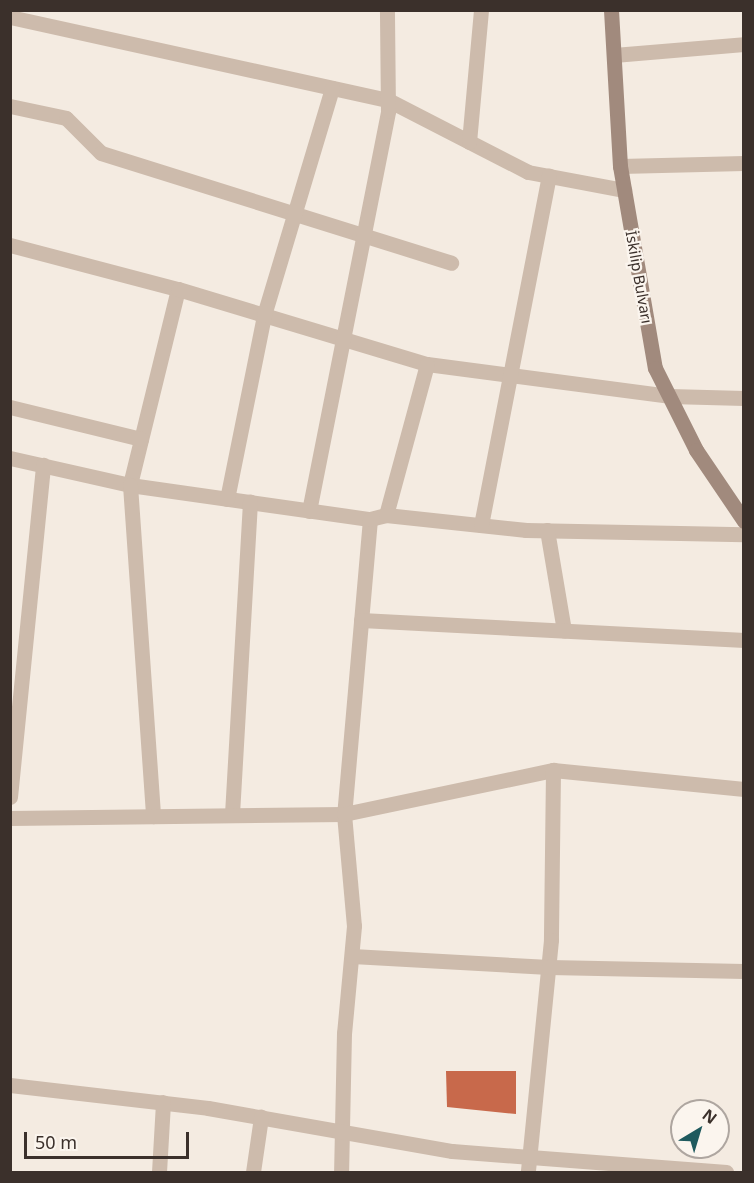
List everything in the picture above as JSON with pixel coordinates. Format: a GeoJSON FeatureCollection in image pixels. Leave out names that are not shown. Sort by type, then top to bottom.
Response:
{"type":"FeatureCollection","features":[{"type":"Feature","properties":{"kind":"main road","name":"İskilip Bulvarı"},"geometry":{"type":"LineString","coordinates":[[611,10],[620,166],[655,368],[696,450],[744,521]]}},
{"type":"Feature","properties":{"kind":"street"},"geometry":{"type":"LineString","coordinates":[[309,511],[343,338],[366,237],[388,100],[387,10]]}},
{"type":"Feature","properties":{"kind":"street"},"geometry":{"type":"LineString","coordinates":[[469,142],[481,10]]}},
{"type":"Feature","properties":{"kind":"street"},"geometry":{"type":"LineString","coordinates":[[10,17],[388,100],[528,172],[624,190]]}},
{"type":"Feature","properties":{"kind":"street"},"geometry":{"type":"LineString","coordinates":[[614,55],[744,44]]}},
{"type":"Feature","properties":{"kind":"street"},"geometry":{"type":"LineString","coordinates":[[227,499],[264,315],[332,88]]}},
{"type":"Feature","properties":{"kind":"street"},"geometry":{"type":"LineString","coordinates":[[10,106],[66,117],[101,153],[451,263]]}},
{"type":"Feature","properties":{"kind":"street"},"geometry":{"type":"LineString","coordinates":[[620,166],[744,163]]}},
{"type":"Feature","properties":{"kind":"street"},"geometry":{"type":"LineString","coordinates":[[481,525],[507,375],[549,176]]}},
{"type":"Feature","properties":{"kind":"street"},"geometry":{"type":"LineString","coordinates":[[10,245],[178,289],[427,364],[669,396],[744,398]]}},
{"type":"Feature","properties":{"kind":"street"},"geometry":{"type":"LineString","coordinates":[[153,816],[130,485],[178,289]]}},
{"type":"Feature","properties":{"kind":"street"},"geometry":{"type":"LineString","coordinates":[[386,515],[427,364]]}},
{"type":"Feature","properties":{"kind":"street"},"geometry":{"type":"LineString","coordinates":[[10,407],[141,439]]}},
{"type":"Feature","properties":{"kind":"street"},"geometry":{"type":"LineString","coordinates":[[10,458],[130,485],[370,519],[386,515],[547,530],[744,534]]}},
{"type":"Feature","properties":{"kind":"street"},"geometry":{"type":"LineString","coordinates":[[10,797],[43,465]]}},
{"type":"Feature","properties":{"kind":"street"},"geometry":{"type":"LineString","coordinates":[[232,814],[250,502]]}},
{"type":"Feature","properties":{"kind":"street"},"geometry":{"type":"LineString","coordinates":[[341,1173],[340,1131],[354,926],[344,814],[370,519]]}},
{"type":"Feature","properties":{"kind":"street"},"geometry":{"type":"LineString","coordinates":[[547,530],[564,631]]}},
{"type":"Feature","properties":{"kind":"street"},"geometry":{"type":"LineString","coordinates":[[361,620],[744,640]]}},
{"type":"Feature","properties":{"kind":"street"},"geometry":{"type":"LineString","coordinates":[[10,818],[344,814],[552,770],[744,789]]}},
{"type":"Feature","properties":{"kind":"street"},"geometry":{"type":"LineString","coordinates":[[529,1165],[549,967],[552,770]]}},
{"type":"Feature","properties":{"kind":"street"},"geometry":{"type":"LineString","coordinates":[[352,956],[549,967],[744,971]]}},
{"type":"Feature","properties":{"kind":"street"},"geometry":{"type":"LineString","coordinates":[[10,1085],[163,1102],[261,1117],[529,1165],[726,1173]]}},
{"type":"Feature","properties":{"kind":"street"},"geometry":{"type":"LineString","coordinates":[[159,1173],[163,1102]]}},
{"type":"Feature","properties":{"kind":"street"},"geometry":{"type":"LineString","coordinates":[[253,1173],[261,1117]]}},
{"type":"Feature","properties":{"kind":"building"},"geometry":{"type":"Polygon","coordinates":[[[446,1071],[516,1071],[516,1114],[447,1107],[446,1071]]]}}]}
